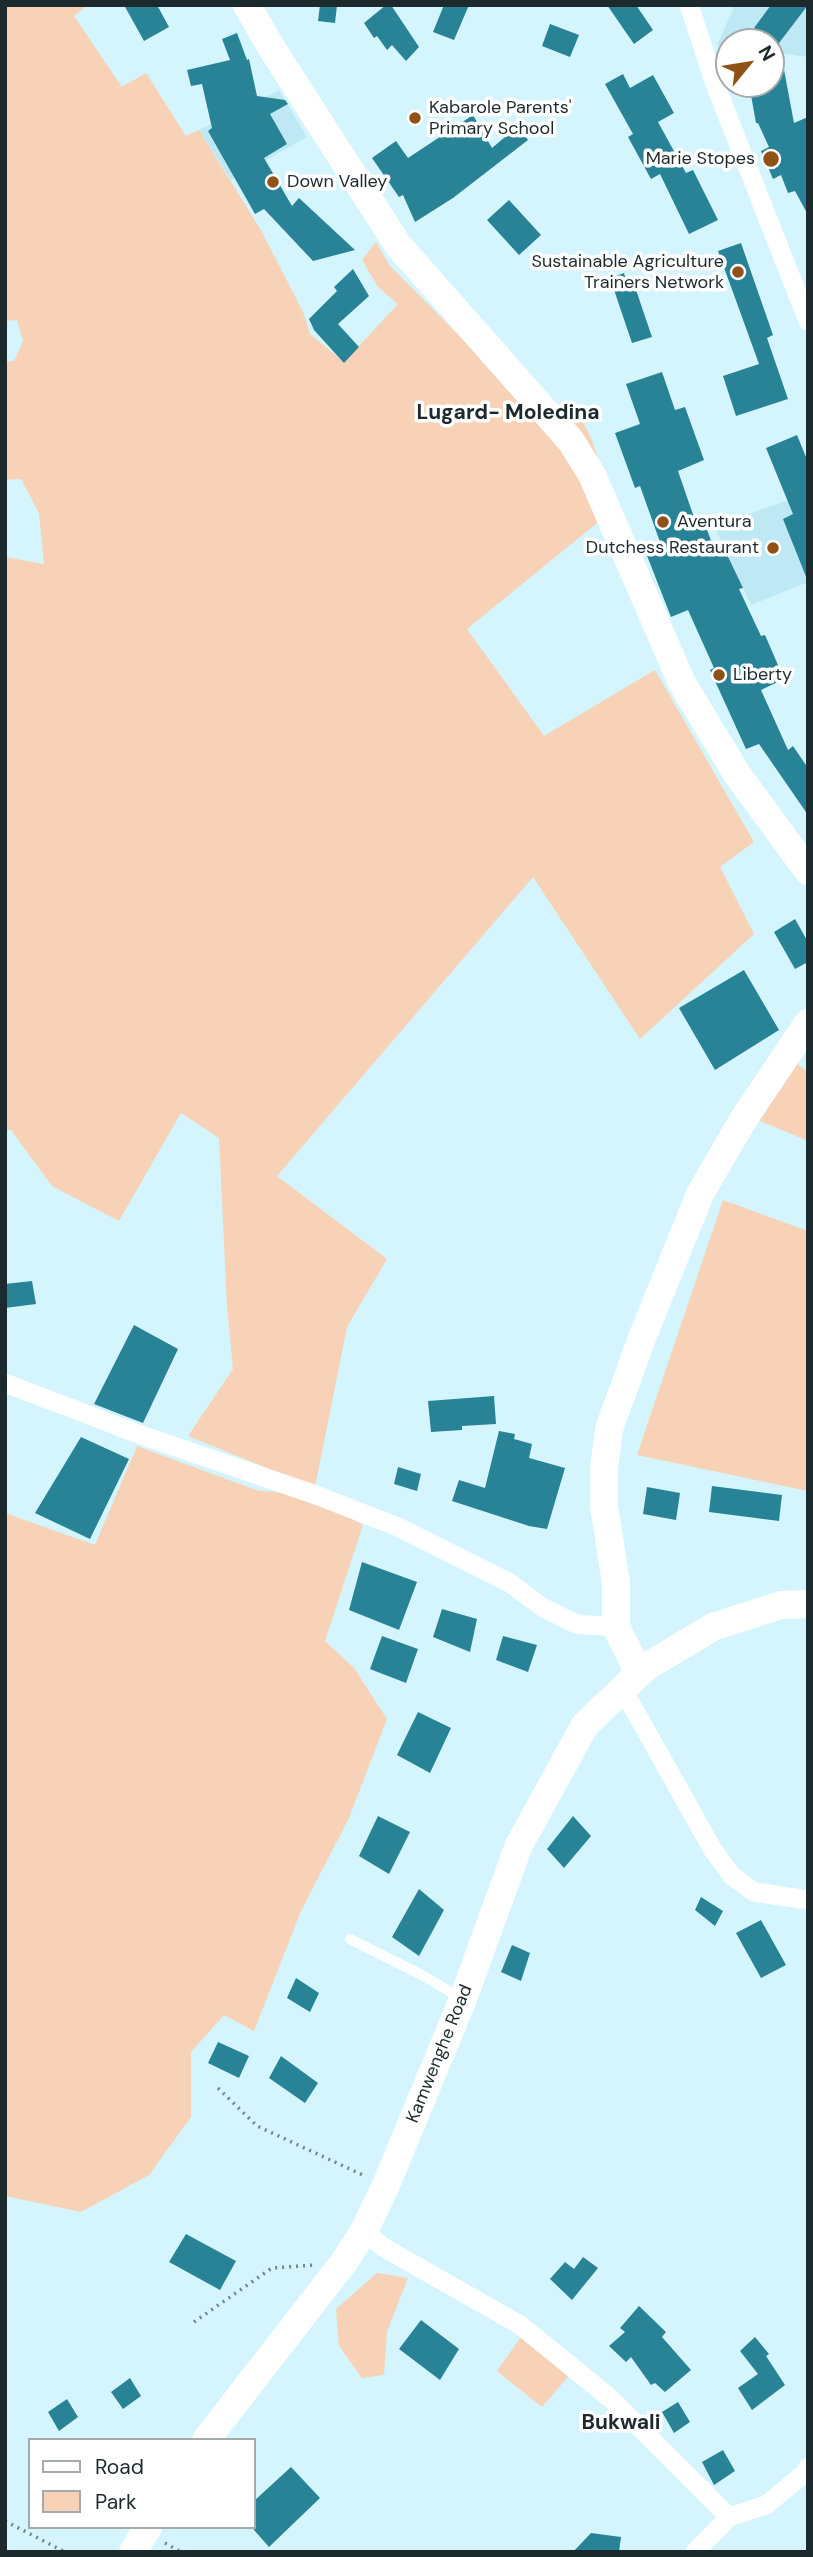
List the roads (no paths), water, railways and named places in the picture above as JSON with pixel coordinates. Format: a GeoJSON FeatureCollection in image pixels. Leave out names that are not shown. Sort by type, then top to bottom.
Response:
{"type":"FeatureCollection","features":[{"type":"Feature","properties":{"kind":"street"},"geometry":{"type":"LineString","coordinates":[[247,5],[398,245],[571,441],[592,475],[682,683],[737,774],[808,871]]}},
{"type":"Feature","properties":{"kind":"street"},"geometry":{"type":"LineString","coordinates":[[689,5],[715,84],[808,321]]}},
{"type":"Feature","properties":{"kind":"street"},"geometry":{"type":"LineString","coordinates":[[808,1023],[743,1120],[705,1185],[646,1327],[609,1429],[604,1469],[604,1506],[616,1583],[616,1627],[639,1674],[713,1850],[732,1876],[754,1892],[808,1900]]}},
{"type":"Feature","properties":{"kind":"street"},"geometry":{"type":"LineString","coordinates":[[5,1383],[398,1527],[510,1583],[542,1607],[576,1624],[616,1627]]}},
{"type":"Feature","properties":{"kind":"street","name":"Kamwenghe Road"},"geometry":{"type":"LineString","coordinates":[[208,2438],[344,2262],[364,2231],[386,2185],[463,1999],[519,1846],[585,1726],[639,1674],[713,1627],[781,1605],[808,1604]]}},
{"type":"Feature","properties":{"kind":"street"},"geometry":{"type":"LineString","coordinates":[[364,2231],[383,2247],[520,2325],[610,2398],[729,2517]]}},
{"type":"Feature","properties":{"kind":"street"},"geometry":{"type":"LineString","coordinates":[[695,2552],[729,2517],[766,2505],[805,2473],[808,2467]]}},
{"type":"Feature","properties":{"kind":"street"},"geometry":{"type":"LineString","coordinates":[[133,2552],[147,2529]]}},
{"type":"Feature","properties":{"kind":"lane"},"geometry":{"type":"LineString","coordinates":[[350,1939],[463,1999]]}},
{"type":"Feature","properties":{"kind":"place","name":"Kabarole Parents' Primary School"},"geometry":{"type":"Point","coordinates":[415,118]}},
{"type":"Feature","properties":{"kind":"place","name":"Marie Stopes"},"geometry":{"type":"Point","coordinates":[771,159]}},
{"type":"Feature","properties":{"kind":"place","name":"Down Valley"},"geometry":{"type":"Point","coordinates":[273,182]}},
{"type":"Feature","properties":{"kind":"place","name":"Sustainable Agriculture Trainers Network"},"geometry":{"type":"Point","coordinates":[738,272]}},
{"type":"Feature","properties":{"kind":"place","name":"Aventura"},"geometry":{"type":"Point","coordinates":[663,522]}},
{"type":"Feature","properties":{"kind":"place","name":"Dutchess Restaurant"},"geometry":{"type":"Point","coordinates":[773,548]}},
{"type":"Feature","properties":{"kind":"place","name":"Liberty"},"geometry":{"type":"Point","coordinates":[719,675]}},
{"type":"Feature","properties":{"kind":"district","name":"Lugard- Moledina"},"geometry":{"type":"Point","coordinates":[508,413]}},
{"type":"Feature","properties":{"kind":"district","name":"Bukwali"},"geometry":{"type":"Point","coordinates":[621,2423]}}]}
